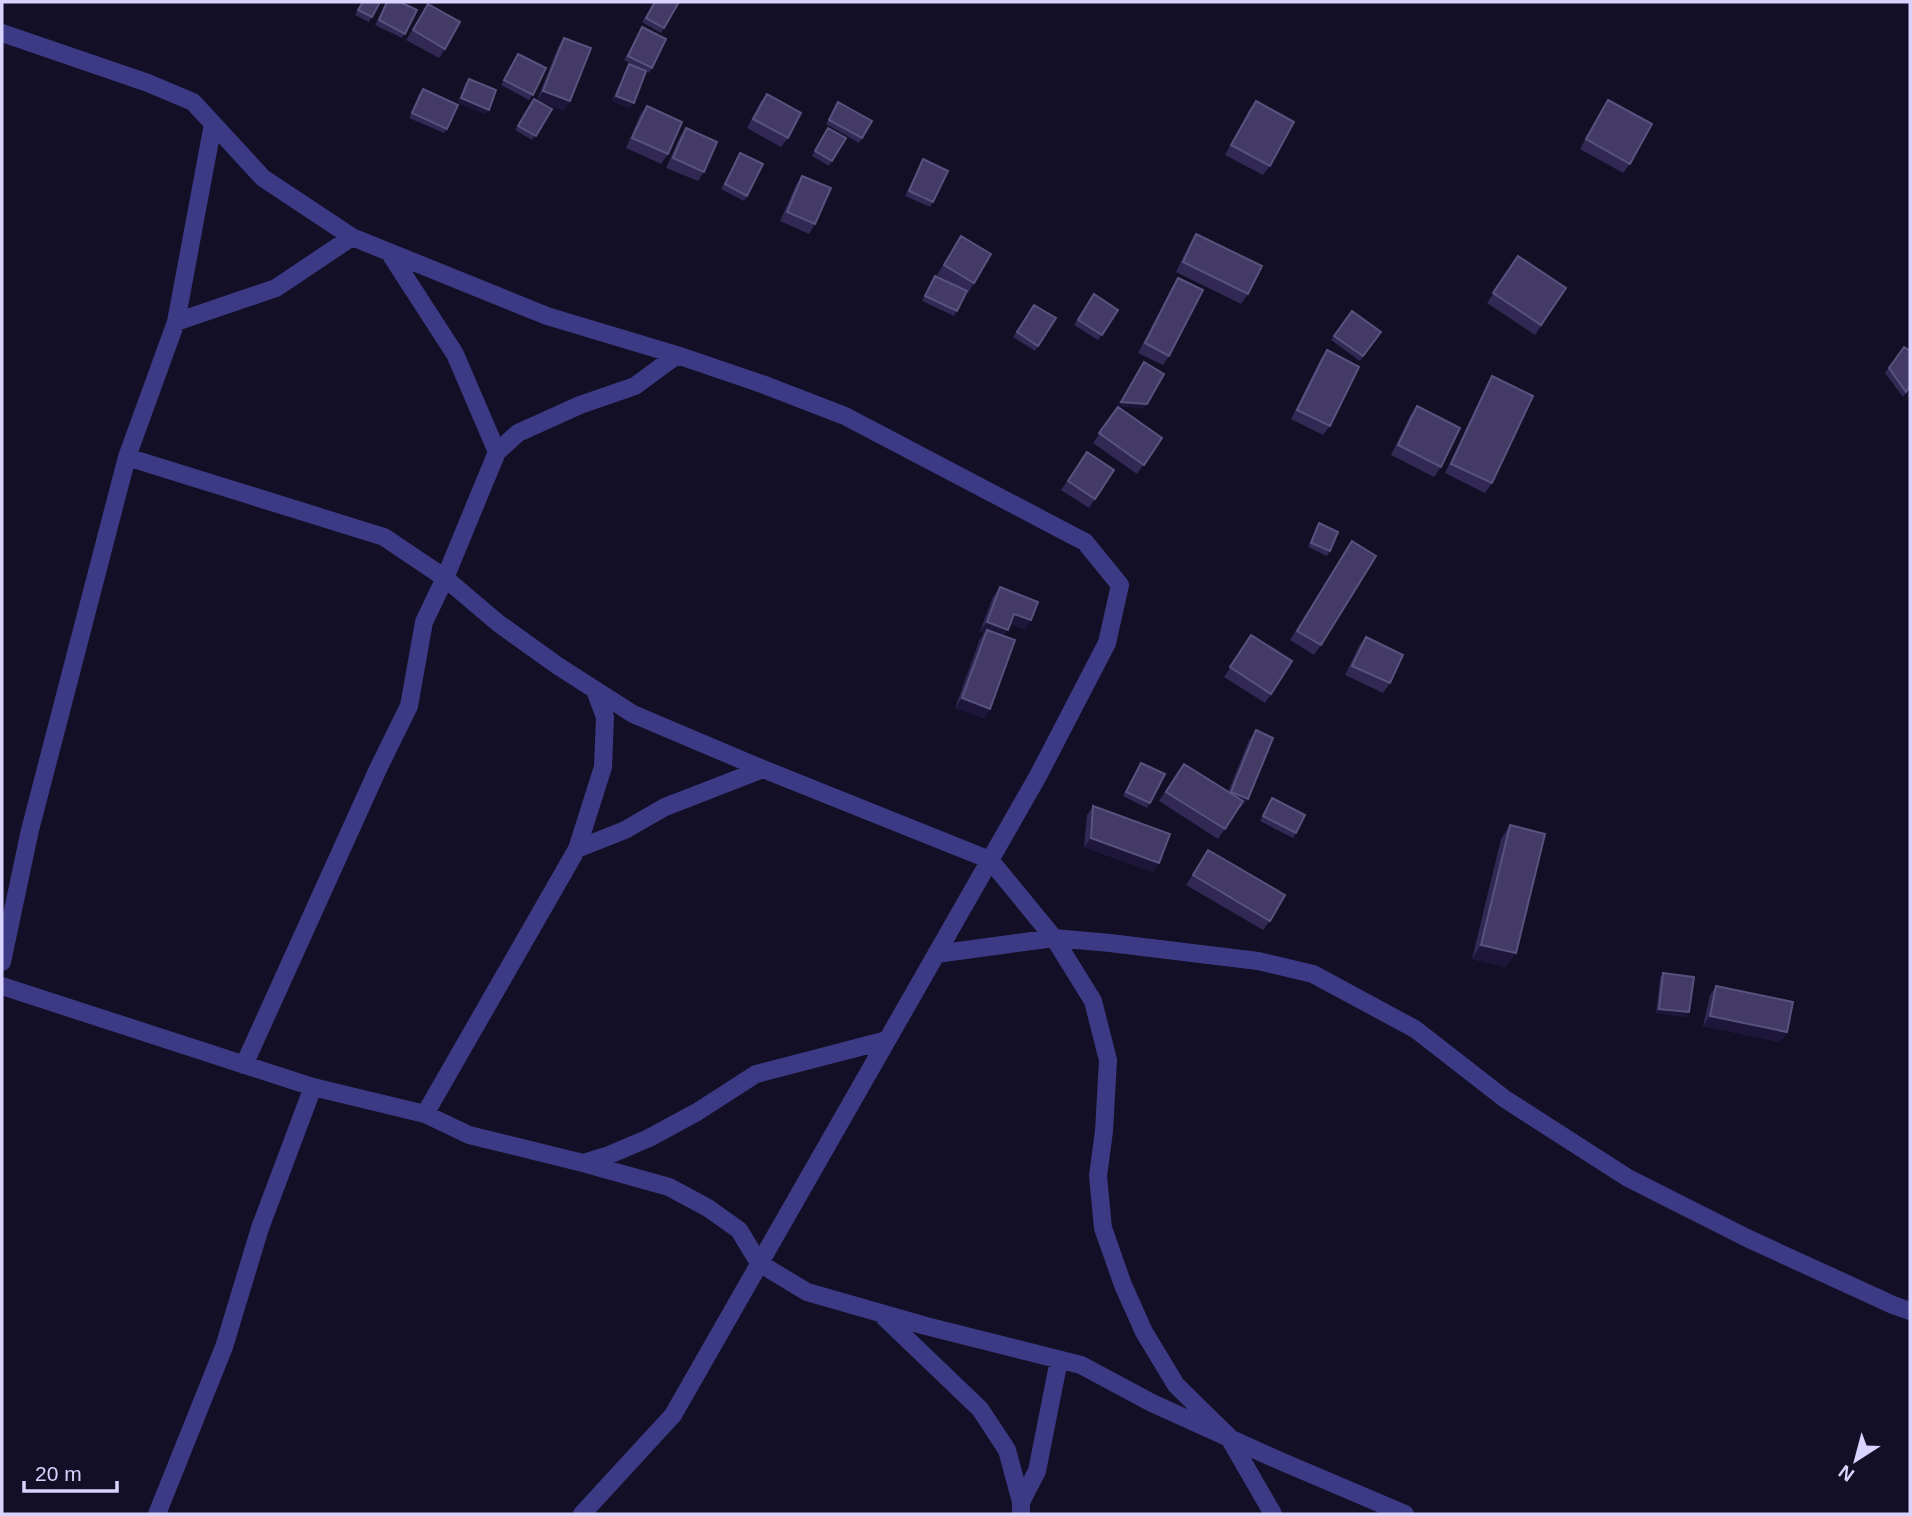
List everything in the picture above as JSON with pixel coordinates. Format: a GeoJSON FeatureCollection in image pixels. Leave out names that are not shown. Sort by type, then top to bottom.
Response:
{"type":"FeatureCollection","features":[{"type":"Feature","properties":{"kind":"street"},"geometry":{"type":"LineString","coordinates":[[2,33],[148,83],[193,102],[263,178],[352,237],[547,316],[677,355],[845,416],[1086,542],[1120,585],[1107,643],[1038,776],[673,1415],[581,1513]]}},
{"type":"Feature","properties":{"kind":"street"},"geometry":{"type":"LineString","coordinates":[[2,962],[30,830],[127,457],[176,322],[214,124]]}},
{"type":"Feature","properties":{"kind":"street"},"geometry":{"type":"LineString","coordinates":[[176,322],[276,288],[352,237]]}},
{"type":"Feature","properties":{"kind":"street"},"geometry":{"type":"LineString","coordinates":[[389,252],[455,354],[497,452]]}},
{"type":"Feature","properties":{"kind":"street"},"geometry":{"type":"LineString","coordinates":[[244,1065],[409,706],[425,622],[497,452],[518,433],[580,405],[635,386],[677,355]]}},
{"type":"Feature","properties":{"kind":"street"},"geometry":{"type":"LineString","coordinates":[[127,457],[384,537],[445,578],[498,623],[558,666],[633,714],[990,860],[1054,938],[1093,1001],[1108,1060],[1098,1176],[1103,1228],[1123,1285],[1144,1332],[1176,1385],[1228,1436],[1273,1514]]}},
{"type":"Feature","properties":{"kind":"street"},"geometry":{"type":"LineString","coordinates":[[425,1114],[577,849],[603,767],[605,717],[595,690]]}},
{"type":"Feature","properties":{"kind":"street"},"geometry":{"type":"LineString","coordinates":[[577,849],[625,830],[665,807],[763,769]]}},
{"type":"Feature","properties":{"kind":"street"},"geometry":{"type":"LineString","coordinates":[[936,954],[1054,938],[1258,961],[1313,975],[1415,1028],[1505,1099],[1628,1178],[1749,1239],[1910,1311]]}},
{"type":"Feature","properties":{"kind":"street"},"geometry":{"type":"LineString","coordinates":[[2,986],[313,1087],[425,1114],[469,1135],[668,1187],[708,1208],[739,1230],[759,1263],[807,1292],[1081,1366],[1152,1403],[1405,1514]]}},
{"type":"Feature","properties":{"kind":"street"},"geometry":{"type":"LineString","coordinates":[[583,1163],[649,1138],[697,1112],[756,1074],[887,1040]]}},
{"type":"Feature","properties":{"kind":"street"},"geometry":{"type":"LineString","coordinates":[[157,1514],[224,1347],[260,1228],[313,1087]]}},
{"type":"Feature","properties":{"kind":"street"},"geometry":{"type":"LineString","coordinates":[[880,1313],[980,1409],[1007,1450],[1021,1508]]}},
{"type":"Feature","properties":{"kind":"street"},"geometry":{"type":"LineString","coordinates":[[1021,1508],[1037,1471],[1059,1360]]}},
{"type":"Feature","properties":{"kind":"building"},"geometry":{"type":"Polygon","coordinates":[[[363,2],[380,2],[372,17],[358,10],[363,2]]]}},
{"type":"Feature","properties":{"kind":"building"},"geometry":{"type":"Polygon","coordinates":[[[387,2],[400,2],[417,10],[405,34],[379,20],[387,2]]]}},
{"type":"Feature","properties":{"kind":"building"},"geometry":{"type":"Polygon","coordinates":[[[655,2],[679,2],[664,28],[646,18],[655,2]]]}},
{"type":"Feature","properties":{"kind":"building"},"geometry":{"type":"Polygon","coordinates":[[[428,4],[460,22],[445,49],[413,30],[428,4]]]}},
{"type":"Feature","properties":{"kind":"building"},"geometry":{"type":"Polygon","coordinates":[[[642,27],[666,39],[652,68],[628,56],[642,27]]]}},
{"type":"Feature","properties":{"kind":"building"},"geometry":{"type":"Polygon","coordinates":[[[564,38],[591,48],[570,101],[543,91],[564,38]]]}},
{"type":"Feature","properties":{"kind":"building"},"geometry":{"type":"Polygon","coordinates":[[[518,54],[546,68],[533,95],[504,80],[518,54]]]}},
{"type":"Feature","properties":{"kind":"building"},"geometry":{"type":"Polygon","coordinates":[[[629,64],[646,71],[634,103],[616,96],[629,64]]]}},
{"type":"Feature","properties":{"kind":"building"},"geometry":{"type":"Polygon","coordinates":[[[469,79],[496,90],[489,110],[461,98],[469,79]]]}},
{"type":"Feature","properties":{"kind":"building"},"geometry":{"type":"Polygon","coordinates":[[[423,89],[458,105],[447,129],[412,113],[423,89]]]}},
{"type":"Feature","properties":{"kind":"building"},"geometry":{"type":"Polygon","coordinates":[[[767,94],[801,113],[788,138],[753,119],[767,94]]]}},
{"type":"Feature","properties":{"kind":"building"},"geometry":{"type":"Polygon","coordinates":[[[534,99],[552,109],[536,136],[518,126],[534,99]]]}},
{"type":"Feature","properties":{"kind":"building"},"geometry":{"type":"Polygon","coordinates":[[[1608,100],[1652,124],[1630,164],[1586,139],[1608,100]]]}},
{"type":"Feature","properties":{"kind":"building"},"geometry":{"type":"Polygon","coordinates":[[[1256,101],[1294,122],[1270,166],[1231,145],[1256,101]]]}},
{"type":"Feature","properties":{"kind":"building"},"geometry":{"type":"Polygon","coordinates":[[[838,102],[872,121],[862,138],[829,120],[838,102]]]}},
{"type":"Feature","properties":{"kind":"building"},"geometry":{"type":"Polygon","coordinates":[[[647,106],[682,122],[668,154],[632,138],[647,106]]]}},
{"type":"Feature","properties":{"kind":"building"},"geometry":{"type":"Polygon","coordinates":[[[686,128],[717,142],[704,172],[673,158],[686,128]]]}},
{"type":"Feature","properties":{"kind":"building"},"geometry":{"type":"Polygon","coordinates":[[[828,128],[846,138],[832,161],[815,151],[828,128]]]}},
{"type":"Feature","properties":{"kind":"building"},"geometry":{"type":"Polygon","coordinates":[[[740,153],[763,164],[747,196],[725,184],[740,153]]]}},
{"type":"Feature","properties":{"kind":"building"},"geometry":{"type":"Polygon","coordinates":[[[923,159],[948,171],[933,202],[909,191],[923,159]]]}},
{"type":"Feature","properties":{"kind":"building"},"geometry":{"type":"Polygon","coordinates":[[[802,176],[831,188],[815,224],[787,212],[802,176]]]}},
{"type":"Feature","properties":{"kind":"building"},"geometry":{"type":"Polygon","coordinates":[[[1196,234],[1262,266],[1248,294],[1183,262],[1196,234]]]}},
{"type":"Feature","properties":{"kind":"building"},"geometry":{"type":"Polygon","coordinates":[[[961,236],[991,254],[974,283],[944,265],[961,236]]]}},
{"type":"Feature","properties":{"kind":"building"},"geometry":{"type":"Polygon","coordinates":[[[1518,256],[1566,288],[1541,325],[1493,293],[1518,256]]]}},
{"type":"Feature","properties":{"kind":"building"},"geometry":{"type":"Polygon","coordinates":[[[935,276],[967,291],[957,311],[925,296],[935,276]]]}},
{"type":"Feature","properties":{"kind":"building"},"geometry":{"type":"Polygon","coordinates":[[[1178,278],[1203,290],[1169,356],[1145,343],[1178,278]]]}},
{"type":"Feature","properties":{"kind":"building"},"geometry":{"type":"Polygon","coordinates":[[[1094,294],[1118,310],[1102,335],[1078,320],[1094,294]]]}},
{"type":"Feature","properties":{"kind":"building"},"geometry":{"type":"Polygon","coordinates":[[[1034,305],[1056,318],[1038,346],[1017,332],[1034,305]]]}},
{"type":"Feature","properties":{"kind":"building"},"geometry":{"type":"Polygon","coordinates":[[[1352,311],[1381,332],[1363,356],[1334,336],[1352,311]]]}},
{"type":"Feature","properties":{"kind":"building"},"geometry":{"type":"Polygon","coordinates":[[[1904,347],[1910,351],[1910,386],[1906,392],[1889,368],[1904,347]]]}},
{"type":"Feature","properties":{"kind":"building"},"geometry":{"type":"Polygon","coordinates":[[[1327,350],[1359,367],[1330,426],[1297,410],[1327,350]]]}},
{"type":"Feature","properties":{"kind":"building"},"geometry":{"type":"Polygon","coordinates":[[[1144,362],[1164,374],[1147,404],[1121,402],[1144,362]]]}},
{"type":"Feature","properties":{"kind":"building"},"geometry":{"type":"Polygon","coordinates":[[[1492,376],[1533,396],[1492,483],[1451,464],[1492,376]]]}},
{"type":"Feature","properties":{"kind":"building"},"geometry":{"type":"Polygon","coordinates":[[[1417,406],[1460,428],[1441,467],[1398,445],[1417,406]]]}},
{"type":"Feature","properties":{"kind":"building"},"geometry":{"type":"Polygon","coordinates":[[[1118,407],[1162,438],[1144,465],[1099,433],[1118,407]]]}},
{"type":"Feature","properties":{"kind":"building"},"geometry":{"type":"Polygon","coordinates":[[[1087,452],[1114,470],[1095,499],[1068,481],[1087,452]]]}},
{"type":"Feature","properties":{"kind":"building"},"geometry":{"type":"Polygon","coordinates":[[[1319,523],[1338,532],[1330,551],[1311,543],[1319,523]]]}},
{"type":"Feature","properties":{"kind":"building"},"geometry":{"type":"Polygon","coordinates":[[[1352,541],[1376,556],[1321,645],[1297,631],[1352,541]]]}},
{"type":"Feature","properties":{"kind":"building"},"geometry":{"type":"Polygon","coordinates":[[[1000,587],[1038,602],[1031,620],[1014,614],[1008,630],[987,622],[1000,587]]]}},
{"type":"Feature","properties":{"kind":"building"},"geometry":{"type":"Polygon","coordinates":[[[987,630],[1015,640],[990,709],[962,698],[987,630]]]}},
{"type":"Feature","properties":{"kind":"building"},"geometry":{"type":"Polygon","coordinates":[[[1251,635],[1292,661],[1271,694],[1230,667],[1251,635]]]}},
{"type":"Feature","properties":{"kind":"building"},"geometry":{"type":"Polygon","coordinates":[[[1366,637],[1403,655],[1390,683],[1352,666],[1366,637]]]}},
{"type":"Feature","properties":{"kind":"building"},"geometry":{"type":"Polygon","coordinates":[[[1256,730],[1273,738],[1248,799],[1231,792],[1256,730]]]}},
{"type":"Feature","properties":{"kind":"building"},"geometry":{"type":"Polygon","coordinates":[[[1141,763],[1165,774],[1150,803],[1126,792],[1141,763]]]}},
{"type":"Feature","properties":{"kind":"building"},"geometry":{"type":"Polygon","coordinates":[[[1184,764],[1243,801],[1225,829],[1166,792],[1184,764]]]}},
{"type":"Feature","properties":{"kind":"building"},"geometry":{"type":"Polygon","coordinates":[[[1272,798],[1305,815],[1296,833],[1263,816],[1272,798]]]}},
{"type":"Feature","properties":{"kind":"building"},"geometry":{"type":"Polygon","coordinates":[[[1093,806],[1170,834],[1159,863],[1091,838],[1093,806]]]}},
{"type":"Feature","properties":{"kind":"building"},"geometry":{"type":"Polygon","coordinates":[[[1510,825],[1545,834],[1516,953],[1481,945],[1510,825]]]}},
{"type":"Feature","properties":{"kind":"building"},"geometry":{"type":"Polygon","coordinates":[[[1208,850],[1285,895],[1270,921],[1193,875],[1208,850]]]}},
{"type":"Feature","properties":{"kind":"building"},"geometry":{"type":"Polygon","coordinates":[[[1663,973],[1694,977],[1689,1012],[1659,1009],[1663,973]]]}},
{"type":"Feature","properties":{"kind":"building"},"geometry":{"type":"Polygon","coordinates":[[[1716,986],[1793,1002],[1787,1032],[1710,1016],[1716,986]]]}}]}
